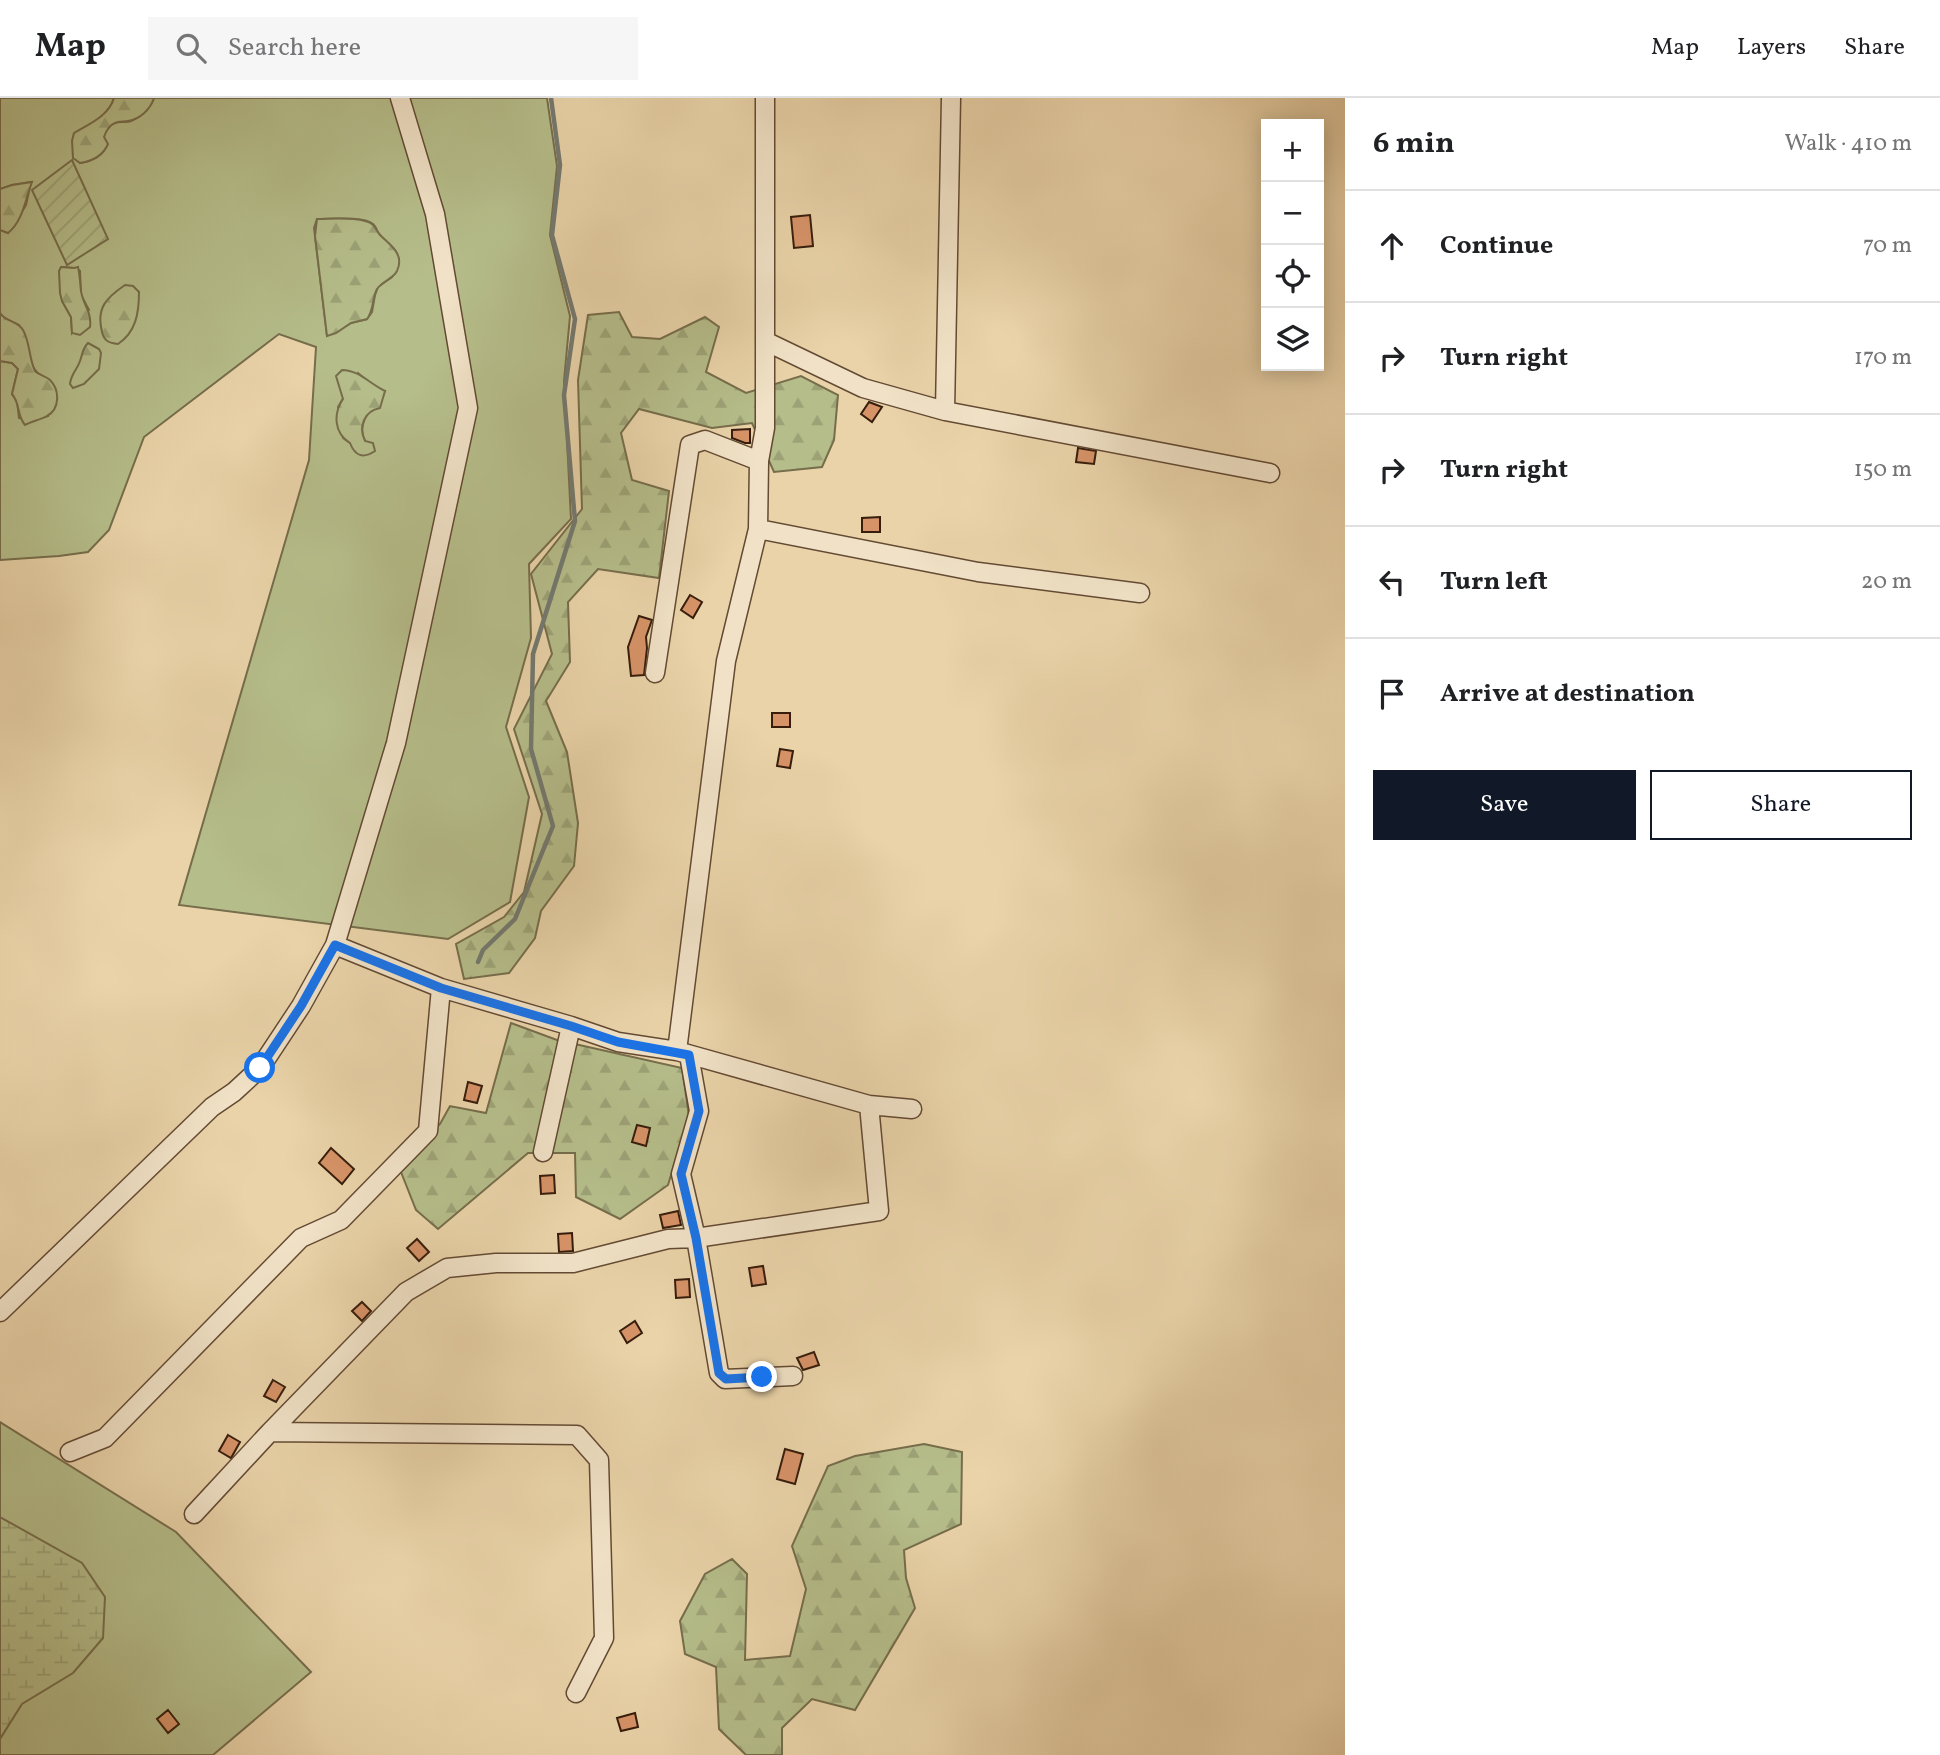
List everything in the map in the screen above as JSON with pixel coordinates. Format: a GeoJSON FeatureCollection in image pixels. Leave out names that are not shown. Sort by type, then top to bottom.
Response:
{"type":"FeatureCollection","features":[{"type":"Feature","properties":{"kind":"street"},"geometry":{"type":"LineString","coordinates":[[0,1312],[212,1107],[234,1092],[260,1068],[301,1006],[335,945],[396,743],[468,408],[435,214],[400,98]]}},
{"type":"Feature","properties":{"kind":"street"},"geometry":{"type":"LineString","coordinates":[[765,98],[765,428],[759,461],[758,529],[726,661],[683,1053],[699,1111],[681,1174],[696,1238],[719,1373],[726,1379],[793,1376]]}},
{"type":"Feature","properties":{"kind":"street"},"geometry":{"type":"LineString","coordinates":[[945,411],[951,98]]}},
{"type":"Feature","properties":{"kind":"street"},"geometry":{"type":"LineString","coordinates":[[765,341],[863,388],[945,411],[1270,472]]}},
{"type":"Feature","properties":{"kind":"street"},"geometry":{"type":"LineString","coordinates":[[655,673],[690,445],[705,440],[759,461]]}},
{"type":"Feature","properties":{"kind":"street"},"geometry":{"type":"LineString","coordinates":[[758,529],[978,572],[1140,593]]}},
{"type":"Feature","properties":{"kind":"street"},"geometry":{"type":"LineString","coordinates":[[335,945],[441,988],[618,1042],[683,1053],[869,1105],[912,1109]]}},
{"type":"Feature","properties":{"kind":"street"},"geometry":{"type":"LineString","coordinates":[[70,1451],[105,1438],[301,1238],[341,1220],[428,1131],[441,988]]}},
{"type":"Feature","properties":{"kind":"street"},"geometry":{"type":"LineString","coordinates":[[543,1153],[571,1026]]}},
{"type":"Feature","properties":{"kind":"street"},"geometry":{"type":"LineString","coordinates":[[194,1514],[406,1292],[447,1268],[496,1263],[573,1263],[668,1239],[696,1238],[879,1211],[869,1105]]}},
{"type":"Feature","properties":{"kind":"street"},"geometry":{"type":"LineString","coordinates":[[270,1432],[577,1435],[599,1460],[604,1639],[576,1693]]}},
{"type":"Feature","properties":{"kind":"green space"},"geometry":{"type":"Polygon","coordinates":[[[0,98],[114,98],[103,115],[74,134],[80,163],[97,157],[110,125],[138,117],[154,98],[547,98],[557,166],[550,235],[570,316],[564,381],[571,519],[529,564],[531,638],[506,727],[529,797],[510,902],[448,939],[179,905],[309,460],[316,347],[279,334],[144,437],[109,530],[88,552],[0,560],[0,361],[12,363],[18,369],[12,394],[17,401],[19,418],[32,421],[48,416],[41,376],[29,360],[19,325],[3,318],[0,313],[0,230],[8,233],[26,205],[31,182],[0,189],[0,98]],[[346,218],[317,219],[314,228],[327,336],[351,323],[367,319],[372,312],[378,287],[392,277],[399,260],[393,248],[369,221],[346,218]],[[61,267],[62,301],[71,317],[72,333],[89,310],[81,295],[80,271],[74,268],[61,267]],[[358,373],[338,407],[343,438],[350,443],[365,441],[362,427],[364,421],[385,391],[358,373]]]}},
{"type":"Feature","properties":{"kind":"green space"},"geometry":{"type":"Polygon","coordinates":[[[114,98],[154,98],[140,116],[111,125],[104,137],[108,144],[103,152],[80,163],[73,158],[74,133],[103,115],[114,98]]]}},
{"type":"Feature","properties":{"kind":"green space"},"geometry":{"type":"Polygon","coordinates":[[[72,160],[108,239],[67,265],[32,190],[72,160]]]}},
{"type":"Feature","properties":{"kind":"green space"},"geometry":{"type":"Polygon","coordinates":[[[32,182],[23,210],[13,228],[8,233],[0,230],[0,189],[32,182]]]}},
{"type":"Feature","properties":{"kind":"green space"},"geometry":{"type":"Polygon","coordinates":[[[317,219],[353,219],[371,223],[395,250],[399,260],[395,274],[377,289],[367,319],[351,323],[327,336],[315,236],[317,219]]]}},
{"type":"Feature","properties":{"kind":"green space"},"geometry":{"type":"Polygon","coordinates":[[[61,267],[78,267],[82,296],[90,322],[90,327],[80,335],[72,333],[71,317],[62,301],[59,271],[61,267]]]}},
{"type":"Feature","properties":{"kind":"green space"},"geometry":{"type":"Polygon","coordinates":[[[125,285],[133,286],[139,292],[137,315],[129,334],[115,344],[104,338],[100,316],[108,299],[125,285]]]}},
{"type":"Feature","properties":{"kind":"green space"},"geometry":{"type":"Polygon","coordinates":[[[619,312],[632,337],[660,339],[705,317],[719,327],[706,372],[746,393],[801,376],[838,395],[834,440],[822,467],[774,472],[752,423],[712,428],[639,409],[621,433],[632,480],[669,491],[659,578],[598,569],[568,602],[570,662],[546,701],[567,752],[578,823],[574,866],[541,911],[535,938],[509,973],[464,979],[456,944],[504,917],[524,892],[542,814],[514,729],[552,654],[531,574],[582,509],[578,380],[588,315],[619,312]]]}},
{"type":"Feature","properties":{"kind":"green space"},"geometry":{"type":"Polygon","coordinates":[[[0,313],[23,330],[35,371],[50,380],[56,389],[56,404],[51,413],[25,425],[12,394],[18,369],[12,363],[0,361],[0,313]]]}},
{"type":"Feature","properties":{"kind":"green space"},"geometry":{"type":"Polygon","coordinates":[[[88,343],[101,353],[99,369],[84,384],[73,388],[70,384],[72,377],[88,343]]]}},
{"type":"Feature","properties":{"kind":"green space"},"geometry":{"type":"Polygon","coordinates":[[[342,370],[359,375],[385,391],[380,408],[370,412],[362,425],[365,441],[373,443],[375,451],[367,455],[354,451],[338,429],[338,411],[343,399],[336,376],[342,370]]]}},
{"type":"Feature","properties":{"kind":"green space"},"geometry":{"type":"Polygon","coordinates":[[[511,1023],[557,1040],[682,1068],[689,1116],[668,1185],[620,1219],[576,1197],[575,1153],[528,1153],[438,1229],[416,1210],[399,1167],[440,1124],[450,1106],[486,1113],[511,1023]]]}},
{"type":"Feature","properties":{"kind":"green space"},"geometry":{"type":"Polygon","coordinates":[[[0,1422],[176,1532],[311,1672],[213,1755],[0,1755],[0,1422]]]}},
{"type":"Feature","properties":{"kind":"green space"},"geometry":{"type":"Polygon","coordinates":[[[924,1444],[962,1452],[961,1524],[904,1550],[906,1578],[915,1608],[855,1710],[812,1699],[782,1728],[782,1755],[746,1755],[719,1729],[716,1667],[685,1654],[680,1621],[705,1574],[732,1559],[747,1574],[745,1660],[790,1656],[806,1589],[792,1546],[828,1466],[855,1456],[924,1444]]]}},
{"type":"Feature","properties":{"kind":"green space"},"geometry":{"type":"Polygon","coordinates":[[[0,1517],[82,1563],[105,1597],[103,1638],[73,1673],[22,1704],[0,1739],[0,1517]]]}},
{"type":"Feature","properties":{"kind":"building"},"geometry":{"type":"Polygon","coordinates":[[[810,215],[813,246],[794,248],[791,217],[810,215]]]}},
{"type":"Feature","properties":{"kind":"building"},"geometry":{"type":"Polygon","coordinates":[[[869,402],[882,407],[872,422],[861,414],[869,402]]]}},
{"type":"Feature","properties":{"kind":"building"},"geometry":{"type":"Polygon","coordinates":[[[750,429],[750,443],[732,438],[732,430],[750,429]]]}},
{"type":"Feature","properties":{"kind":"building"},"geometry":{"type":"Polygon","coordinates":[[[1078,448],[1096,451],[1094,464],[1076,462],[1078,448]]]}},
{"type":"Feature","properties":{"kind":"building"},"geometry":{"type":"Polygon","coordinates":[[[880,517],[880,532],[862,532],[862,518],[880,517]]]}},
{"type":"Feature","properties":{"kind":"building"},"geometry":{"type":"Polygon","coordinates":[[[690,595],[702,602],[693,618],[681,610],[690,595]]]}},
{"type":"Feature","properties":{"kind":"building"},"geometry":{"type":"Polygon","coordinates":[[[639,616],[652,620],[646,637],[644,675],[631,676],[628,647],[639,616]]]}},
{"type":"Feature","properties":{"kind":"building"},"geometry":{"type":"Polygon","coordinates":[[[772,713],[790,713],[790,727],[772,727],[772,713]]]}},
{"type":"Feature","properties":{"kind":"building"},"geometry":{"type":"Polygon","coordinates":[[[780,749],[793,751],[790,768],[777,766],[780,749]]]}},
{"type":"Feature","properties":{"kind":"building"},"geometry":{"type":"Polygon","coordinates":[[[468,1082],[482,1086],[477,1103],[464,1100],[468,1082]]]}},
{"type":"Feature","properties":{"kind":"building"},"geometry":{"type":"Polygon","coordinates":[[[637,1125],[650,1128],[646,1146],[632,1142],[637,1125]]]}},
{"type":"Feature","properties":{"kind":"building"},"geometry":{"type":"Polygon","coordinates":[[[331,1148],[354,1169],[342,1184],[319,1163],[331,1148]]]}},
{"type":"Feature","properties":{"kind":"building"},"geometry":{"type":"Polygon","coordinates":[[[554,1175],[555,1193],[541,1194],[540,1176],[554,1175]]]}},
{"type":"Feature","properties":{"kind":"building"},"geometry":{"type":"Polygon","coordinates":[[[678,1211],[681,1225],[663,1228],[660,1215],[678,1211]]]}},
{"type":"Feature","properties":{"kind":"building"},"geometry":{"type":"Polygon","coordinates":[[[572,1233],[573,1251],[559,1252],[558,1234],[572,1233]]]}},
{"type":"Feature","properties":{"kind":"building"},"geometry":{"type":"Polygon","coordinates":[[[417,1239],[429,1252],[419,1261],[407,1248],[417,1239]]]}},
{"type":"Feature","properties":{"kind":"building"},"geometry":{"type":"Polygon","coordinates":[[[763,1266],[766,1284],[752,1286],[749,1268],[763,1266]]]}},
{"type":"Feature","properties":{"kind":"building"},"geometry":{"type":"Polygon","coordinates":[[[689,1279],[690,1297],[676,1298],[675,1280],[689,1279]]]}},
{"type":"Feature","properties":{"kind":"building"},"geometry":{"type":"Polygon","coordinates":[[[362,1302],[371,1311],[362,1321],[352,1311],[362,1302]]]}},
{"type":"Feature","properties":{"kind":"building"},"geometry":{"type":"Polygon","coordinates":[[[635,1321],[642,1333],[627,1343],[620,1331],[635,1321]]]}},
{"type":"Feature","properties":{"kind":"building"},"geometry":{"type":"Polygon","coordinates":[[[814,1352],[819,1365],[803,1370],[797,1358],[814,1352]]]}},
{"type":"Feature","properties":{"kind":"building"},"geometry":{"type":"Polygon","coordinates":[[[273,1380],[285,1387],[276,1402],[264,1396],[273,1380]]]}},
{"type":"Feature","properties":{"kind":"building"},"geometry":{"type":"Polygon","coordinates":[[[228,1435],[240,1442],[231,1458],[219,1451],[228,1435]]]}},
{"type":"Feature","properties":{"kind":"building"},"geometry":{"type":"Polygon","coordinates":[[[785,1449],[803,1454],[795,1484],[777,1479],[785,1449]]]}},
{"type":"Feature","properties":{"kind":"building"},"geometry":{"type":"Polygon","coordinates":[[[168,1710],[179,1724],[168,1733],[157,1719],[168,1710]]]}},
{"type":"Feature","properties":{"kind":"building"},"geometry":{"type":"Polygon","coordinates":[[[635,1713],[638,1727],[621,1731],[617,1718],[635,1713]]]}},
{"type":"Feature","properties":{"kind":"waterway"},"geometry":{"type":"LineString","coordinates":[[478,962],[483,950],[515,919],[553,826],[531,749],[533,654],[575,521],[564,395],[575,319],[552,235],[560,165],[551,98]]}},
{"type":"Feature","properties":{"kind":"route"},"geometry":{"type":"LineString","coordinates":[[260,1068],[301,1006],[335,945],[441,988],[618,1042],[689,1055],[699,1111],[681,1174],[696,1238],[719,1373],[726,1379],[762,1377]]}}]}
